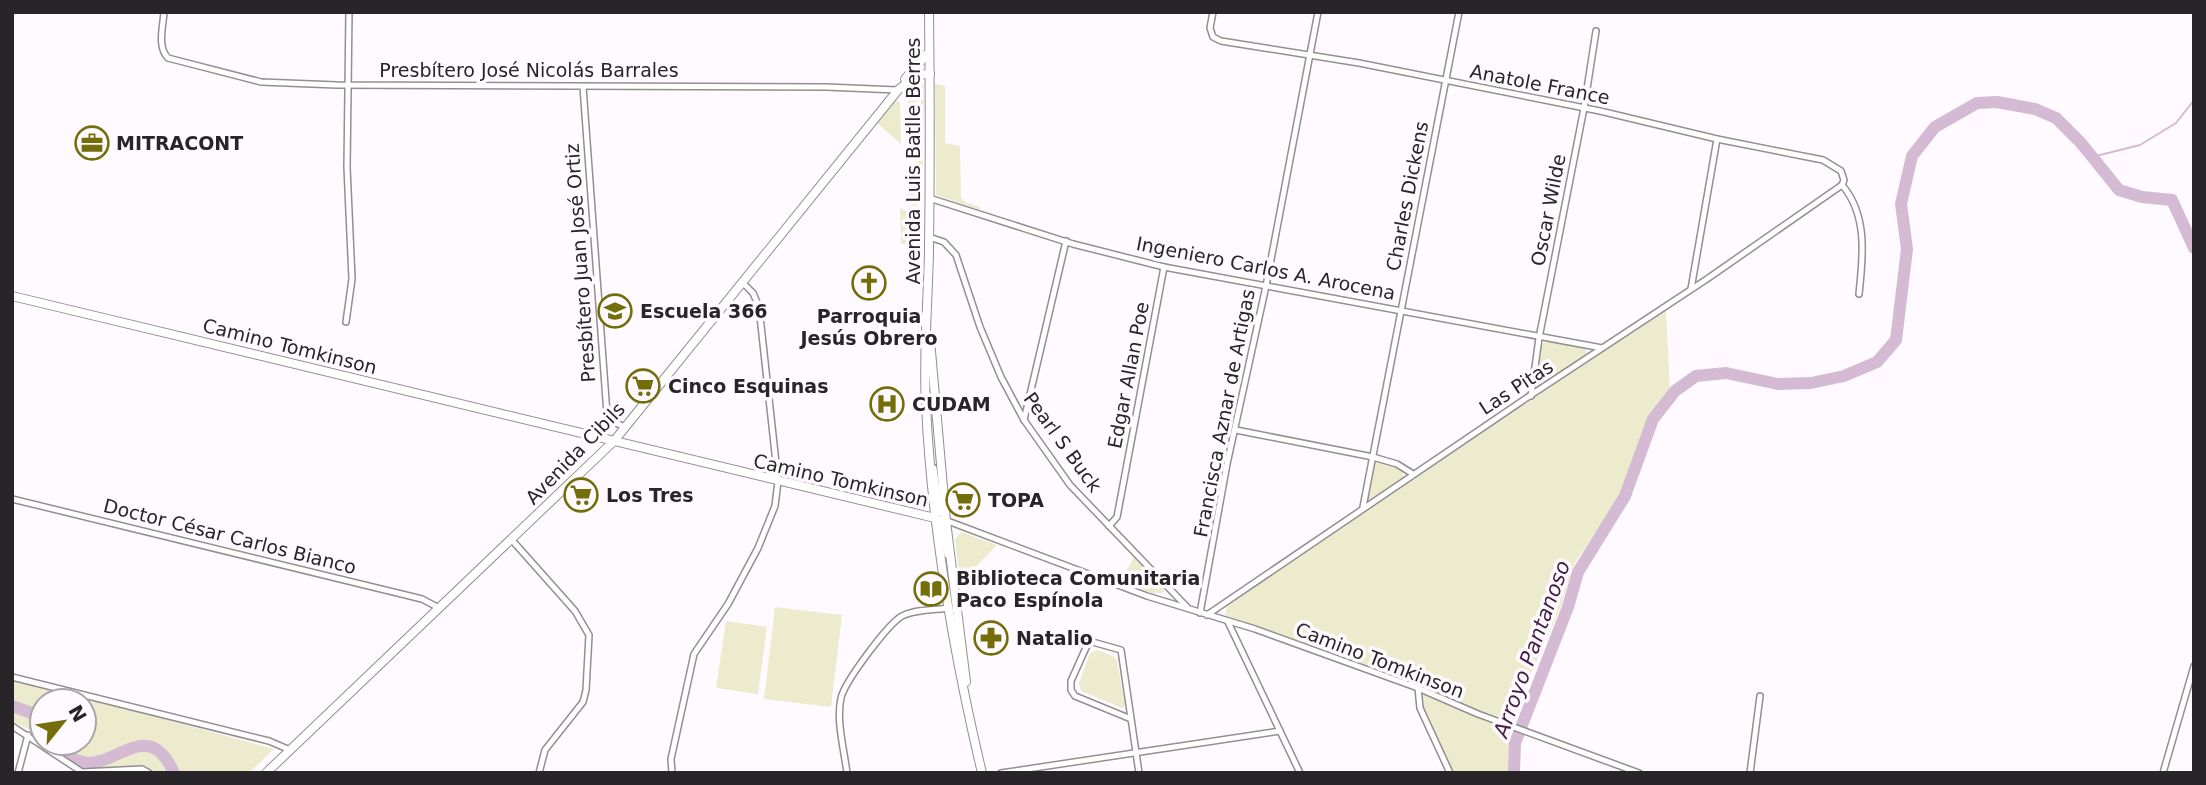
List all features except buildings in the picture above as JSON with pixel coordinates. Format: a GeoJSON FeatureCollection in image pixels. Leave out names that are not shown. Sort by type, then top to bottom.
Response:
{"type":"FeatureCollection","features":[{"type":"Feature","properties":{"kind":"street","name":"Presbítero José Nicolás Barrales"},"geometry":{"type":"LineString","coordinates":[[164,12],[162,46],[168,58],[261,82],[898,90]]}},
{"type":"Feature","properties":{"kind":"street"},"geometry":{"type":"LineString","coordinates":[[346,322],[352,279],[347,167],[349,12]]}},
{"type":"Feature","properties":{"kind":"street","name":"Avenida Luis Batlle Berres"},"geometry":{"type":"LineString","coordinates":[[929,12],[929,237],[925,374],[930,463],[953,575],[952,608]]}},
{"type":"Feature","properties":{"kind":"street","name":"Anatole France"},"geometry":{"type":"LineString","coordinates":[[1213,12],[1210,28],[1213,37],[1221,40],[1584,108],[1823,160],[1841,171],[1844,180],[1842,185]]}},
{"type":"Feature","properties":{"kind":"street","name":"Francisca Aznar de Artigas"},"geometry":{"type":"LineString","coordinates":[[1204,614],[1236,430],[1318,12]]}},
{"type":"Feature","properties":{"kind":"street","name":"Charles Dickens"},"geometry":{"type":"LineString","coordinates":[[1362,509],[1459,12]]}},
{"type":"Feature","properties":{"kind":"street","name":"Oscar Wilde"},"geometry":{"type":"LineString","coordinates":[[1531,396],[1539,338],[1584,108],[1596,31]]}},
{"type":"Feature","properties":{"kind":"street","name":"Avenida Cibils"},"geometry":{"type":"LineString","coordinates":[[898,90],[929,52]]}},
{"type":"Feature","properties":{"kind":"street","name":"Avenida Cibils"},"geometry":{"type":"LineString","coordinates":[[266,773],[614,441],[898,90],[918,74],[930,74]]}},
{"type":"Feature","properties":{"kind":"street","name":"Presbítero Juan José Ortiz"},"geometry":{"type":"LineString","coordinates":[[583,87],[607,414],[613,422],[625,427]]}},
{"type":"Feature","properties":{"kind":"street"},"geometry":{"type":"LineString","coordinates":[[1691,289],[1717,139]]}},
{"type":"Feature","properties":{"kind":"street"},"geometry":{"type":"LineString","coordinates":[[1842,185],[1856,207],[1861,230],[1859,294]]}},
{"type":"Feature","properties":{"kind":"street","name":"Las Pitas"},"geometry":{"type":"LineString","coordinates":[[1204,614],[1842,185]]}},
{"type":"Feature","properties":{"kind":"street","name":"Ingeniero Carlos A. Arocena"},"geometry":{"type":"LineString","coordinates":[[929,198],[1066,241],[1164,267],[1602,348]]}},
{"type":"Feature","properties":{"kind":"street","name":"Pearl S Buck"},"geometry":{"type":"LineString","coordinates":[[929,237],[944,242],[956,255],[980,327],[1001,377],[1024,420],[1070,485],[1190,610]]}},
{"type":"Feature","properties":{"kind":"street"},"geometry":{"type":"LineString","coordinates":[[1024,420],[1066,241]]}},
{"type":"Feature","properties":{"kind":"street","name":"Edgar Allan Poe"},"geometry":{"type":"LineString","coordinates":[[1108,526],[1117,517],[1164,267]]}},
{"type":"Feature","properties":{"kind":"street"},"geometry":{"type":"LineString","coordinates":[[669,773],[694,654],[728,604],[758,548],[775,506],[778,481],[759,307],[753,293],[742,282]]}},
{"type":"Feature","properties":{"kind":"street","name":"Camino Tomkinson"},"geometry":{"type":"LineString","coordinates":[[12,296],[941,519],[1190,610],[1418,688],[1536,736],[1639,773]]}},
{"type":"Feature","properties":{"kind":"street","name":"Avenida Luis Batlle Berres"},"geometry":{"type":"LineString","coordinates":[[928,310],[941,519],[971,727],[982,773]]}},
{"type":"Feature","properties":{"kind":"street"},"geometry":{"type":"LineString","coordinates":[[1236,430],[1373,457],[1397,464],[1413,474]]}},
{"type":"Feature","properties":{"kind":"street","name":"Doctor César Carlos Bianco"},"geometry":{"type":"LineString","coordinates":[[12,499],[422,599],[439,608]]}},
{"type":"Feature","properties":{"kind":"street"},"geometry":{"type":"LineString","coordinates":[[511,540],[575,611],[589,635],[583,702],[545,750],[539,773]]}},
{"type":"Feature","properties":{"kind":"street"},"geometry":{"type":"LineString","coordinates":[[847,773],[840,707],[846,683],[874,646],[901,617],[914,612],[952,608]]}},
{"type":"Feature","properties":{"kind":"street"},"geometry":{"type":"LineString","coordinates":[[1228,622],[1300,773]]}},
{"type":"Feature","properties":{"kind":"street"},"geometry":{"type":"LineString","coordinates":[[1131,719],[1075,696],[1071,690],[1071,681],[1089,641],[1121,650],[1139,773]]}},
{"type":"Feature","properties":{"kind":"street"},"geometry":{"type":"LineString","coordinates":[[2163,773],[2194,666]]}},
{"type":"Feature","properties":{"kind":"street"},"geometry":{"type":"LineString","coordinates":[[12,677],[269,741],[290,750]]}},
{"type":"Feature","properties":{"kind":"street"},"geometry":{"type":"LineString","coordinates":[[1418,688],[1420,708],[1450,773]]}},
{"type":"Feature","properties":{"kind":"street"},"geometry":{"type":"LineString","coordinates":[[1750,773],[1760,696]]}},
{"type":"Feature","properties":{"kind":"street"},"geometry":{"type":"LineString","coordinates":[[12,726],[28,735],[18,773]]}},
{"type":"Feature","properties":{"kind":"street"},"geometry":{"type":"LineString","coordinates":[[1001,773],[1280,731]]}},
{"type":"Feature","properties":{"kind":"street"},"geometry":{"type":"LineString","coordinates":[[59,757],[81,773],[142,769],[149,773]]}},
{"type":"Feature","properties":{"kind":"green space"},"geometry":{"type":"Polygon","coordinates":[[[918,79],[924,86],[922,201],[915,207],[907,201],[906,182],[917,173],[917,162],[920,159],[921,101],[918,100],[911,108],[908,106],[909,86],[918,79]]]}},
{"type":"Feature","properties":{"kind":"green space"},"geometry":{"type":"Polygon","coordinates":[[[935,84],[945,86],[945,143],[960,146],[961,198],[980,207],[980,210],[936,195],[935,84]]]}},
{"type":"Feature","properties":{"kind":"green space"},"geometry":{"type":"Polygon","coordinates":[[[898,101],[901,144],[877,123],[893,102],[898,101]]]}},
{"type":"Feature","properties":{"kind":"green space"},"geometry":{"type":"Polygon","coordinates":[[[900,208],[912,214],[922,211],[922,245],[901,244],[900,208]]]}},
{"type":"Feature","properties":{"kind":"green space"},"geometry":{"type":"Polygon","coordinates":[[[1666,309],[1670,390],[1652,421],[1642,451],[1620,496],[1574,564],[1560,609],[1520,698],[1518,709],[1510,720],[1225,615],[1227,607],[1262,582],[1666,309]]]}},
{"type":"Feature","properties":{"kind":"green space"},"geometry":{"type":"Polygon","coordinates":[[[1549,341],[1583,346],[1588,354],[1536,388],[1542,344],[1549,341]]]}},
{"type":"Feature","properties":{"kind":"green space"},"geometry":{"type":"Polygon","coordinates":[[[1378,461],[1402,470],[1404,477],[1369,501],[1367,497],[1375,463],[1378,461]]]}},
{"type":"Feature","properties":{"kind":"green space"},"geometry":{"type":"Polygon","coordinates":[[[961,532],[997,545],[960,583],[955,539],[961,532]]]}},
{"type":"Feature","properties":{"kind":"green space"},"geometry":{"type":"Polygon","coordinates":[[[1135,556],[1163,584],[1165,590],[1162,593],[1151,593],[1120,581],[1135,556]]]}},
{"type":"Feature","properties":{"kind":"green space"},"geometry":{"type":"Polygon","coordinates":[[[775,607],[842,615],[831,707],[764,699],[775,607]]]}},
{"type":"Feature","properties":{"kind":"green space"},"geometry":{"type":"Polygon","coordinates":[[[726,621],[767,627],[758,694],[716,688],[726,621]]]}},
{"type":"Feature","properties":{"kind":"green space"},"geometry":{"type":"Polygon","coordinates":[[[1097,650],[1113,656],[1117,661],[1125,706],[1122,708],[1081,691],[1079,683],[1090,653],[1097,650]]]}},
{"type":"Feature","properties":{"kind":"green space"},"geometry":{"type":"Polygon","coordinates":[[[12,678],[45,687],[28,687],[28,729],[12,722],[12,678]]]}},
{"type":"Feature","properties":{"kind":"green space"},"geometry":{"type":"Polygon","coordinates":[[[1424,695],[1510,730],[1510,773],[1452,773],[1420,699],[1424,695]]]}},
{"type":"Feature","properties":{"kind":"green space"},"geometry":{"type":"Polygon","coordinates":[[[98,701],[274,749],[249,773],[151,773],[146,766],[85,768],[65,757],[98,757],[98,701]]]}},
{"type":"Feature","properties":{"kind":"waterway"},"geometry":{"type":"LineString","coordinates":[[2092,157],[2140,145],[2176,123],[2194,100]]}},
{"type":"Feature","properties":{"kind":"waterway","name":"Arroyo Pantanoso"},"geometry":{"type":"LineString","coordinates":[[1514,773],[1515,743],[1568,607],[1578,572],[1625,496],[1653,419],[1675,391],[1696,376],[1726,373],[1778,384],[1811,383],[1844,376],[1877,362],[1896,340],[1907,249],[1901,204],[1912,156],[1935,127],[1977,103],[1997,102],[2035,109],[2056,118],[2081,143],[2119,190],[2142,197],[2172,200],[2194,248]]}},
{"type":"Feature","properties":{"kind":"waterway"},"geometry":{"type":"LineString","coordinates":[[12,706],[28,712]]}},
{"type":"Feature","properties":{"kind":"waterway"},"geometry":{"type":"LineString","coordinates":[[71,757],[83,762],[95,762],[142,746],[153,748],[164,756],[174,773]]}},
{"type":"Feature","properties":{"kind":"place","name":"MITRACONT"},"geometry":{"type":"Point","coordinates":[92,143]}},
{"type":"Feature","properties":{"kind":"place","name":"Parroquia Jesús Obrero"},"geometry":{"type":"Point","coordinates":[869,283]}},
{"type":"Feature","properties":{"kind":"place","name":"Escuela 366"},"geometry":{"type":"Point","coordinates":[615,311]}},
{"type":"Feature","properties":{"kind":"place","name":"Cinco Esquinas"},"geometry":{"type":"Point","coordinates":[643,386]}},
{"type":"Feature","properties":{"kind":"place","name":"CUDAM"},"geometry":{"type":"Point","coordinates":[887,404]}},
{"type":"Feature","properties":{"kind":"place","name":"Los Tres"},"geometry":{"type":"Point","coordinates":[581,495]}},
{"type":"Feature","properties":{"kind":"place","name":"TOPA"},"geometry":{"type":"Point","coordinates":[963,500]}},
{"type":"Feature","properties":{"kind":"place","name":"Biblioteca Comunitaria Paco Espínola"},"geometry":{"type":"Point","coordinates":[931,589]}},
{"type":"Feature","properties":{"kind":"place","name":"Natalio"},"geometry":{"type":"Point","coordinates":[991,638]}}]}
